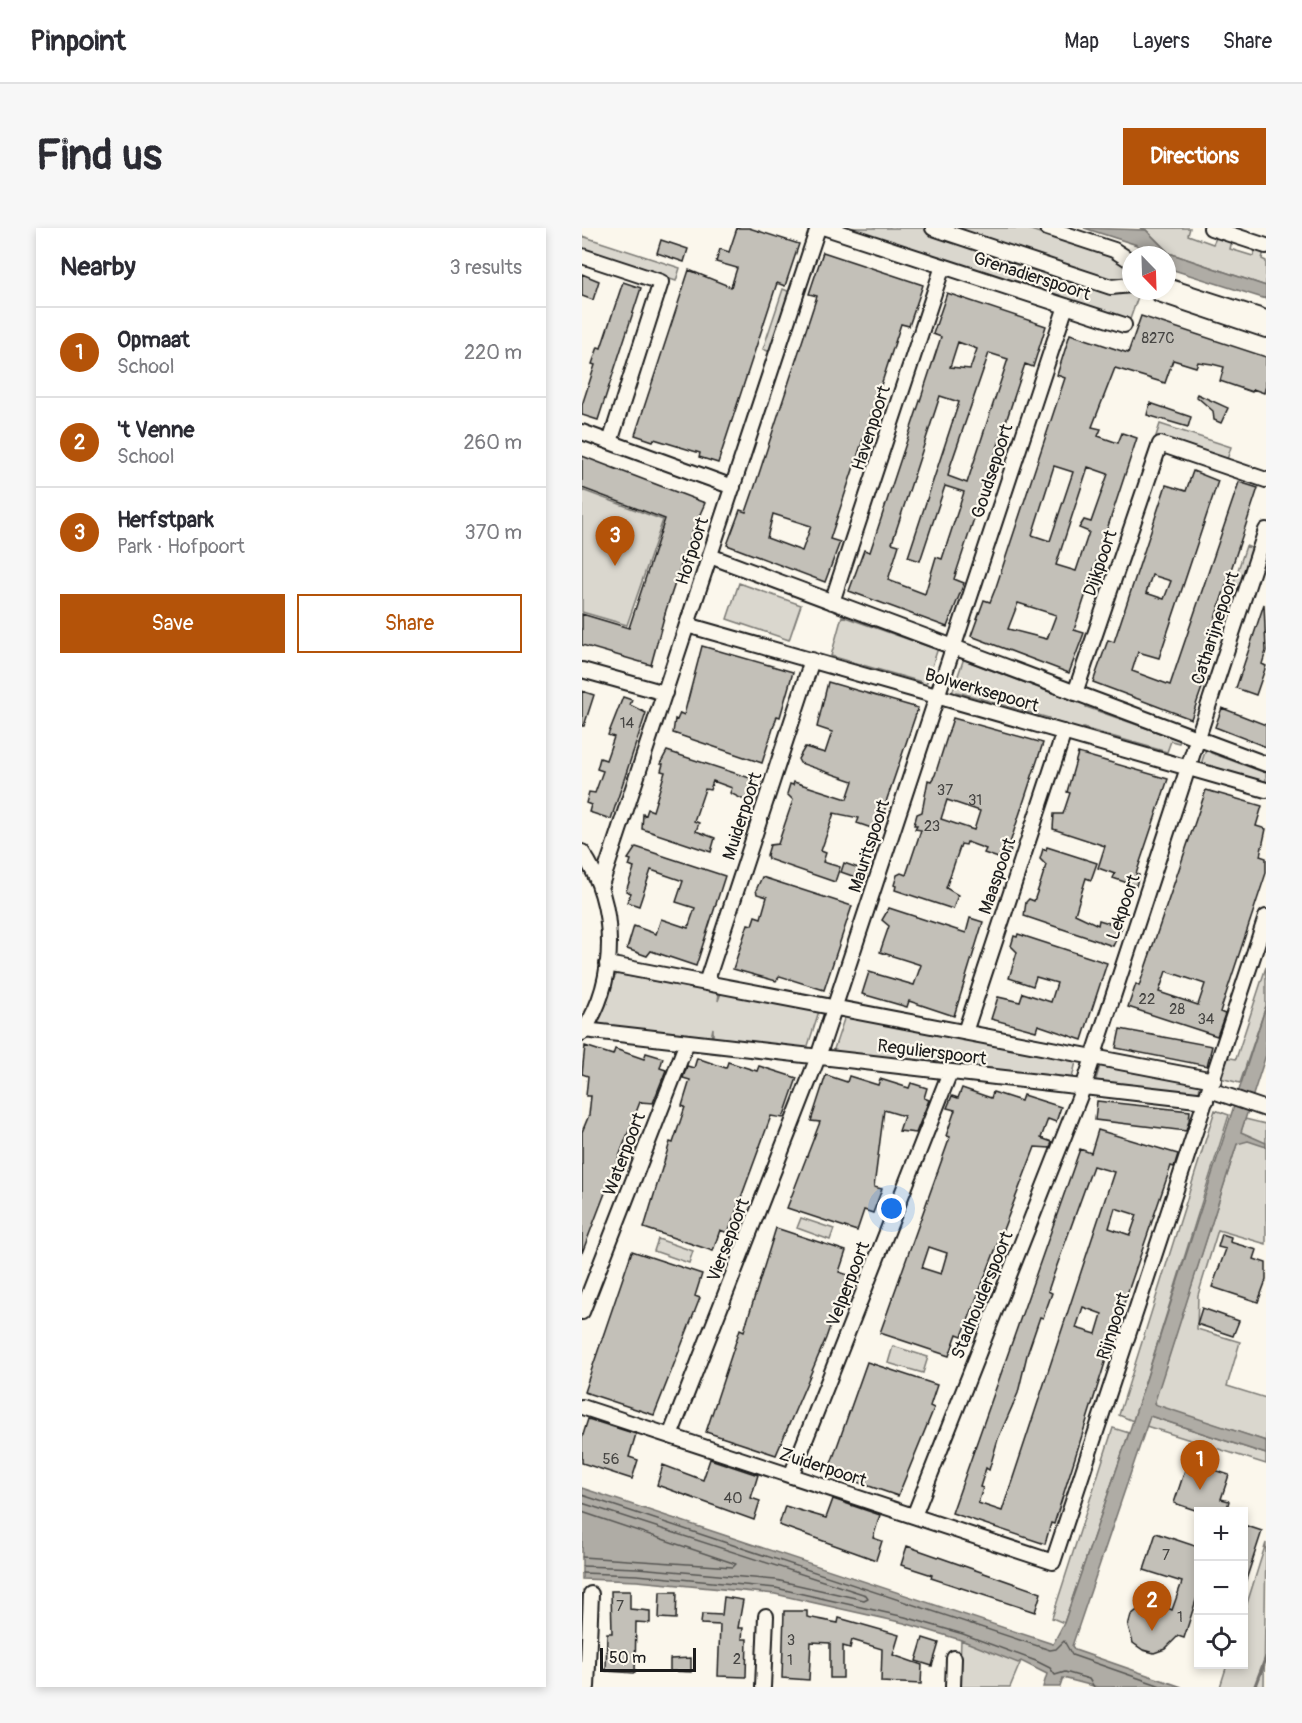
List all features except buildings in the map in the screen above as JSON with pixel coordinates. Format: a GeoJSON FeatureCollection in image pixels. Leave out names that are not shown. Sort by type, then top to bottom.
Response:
{"type":"FeatureCollection","features":[{"type":"Feature","properties":{"kind":"street","name":"Hofpoort"},"geometry":{"type":"LineString","coordinates":[[601,885],[818,228]]}},
{"type":"Feature","properties":{"kind":"street","name":"Grenadierspoort"},"geometry":{"type":"LineString","coordinates":[[826,228],[1124,325]]}},
{"type":"Feature","properties":{"kind":"street"},"geometry":{"type":"LineString","coordinates":[[933,228],[1111,287],[1122,286]]}},
{"type":"Feature","properties":{"kind":"street"},"geometry":{"type":"LineString","coordinates":[[1047,228],[1114,250],[1122,255]]}},
{"type":"Feature","properties":{"kind":"street"},"geometry":{"type":"LineString","coordinates":[[1212,228],[1266,246]]}},
{"type":"Feature","properties":{"kind":"street"},"geometry":{"type":"LineString","coordinates":[[582,256],[661,282],[610,442]]}},
{"type":"Feature","properties":{"kind":"street","name":"Havenpoort"},"geometry":{"type":"LineString","coordinates":[[832,602],[943,266]]}},
{"type":"Feature","properties":{"kind":"street"},"geometry":{"type":"LineString","coordinates":[[1176,293],[1266,318]]}},
{"type":"Feature","properties":{"kind":"street"},"geometry":{"type":"LineString","coordinates":[[1176,294],[1266,330]]}},
{"type":"Feature","properties":{"kind":"street","name":"Goudsepoort"},"geometry":{"type":"LineString","coordinates":[[937,696],[1066,306]]}},
{"type":"Feature","properties":{"kind":"street"},"geometry":{"type":"LineString","coordinates":[[582,432],[733,487]]}},
{"type":"Feature","properties":{"kind":"street","name":"Dijkpoort"},"geometry":{"type":"LineString","coordinates":[[1075,693],[1160,444],[1266,480]]}},
{"type":"Feature","properties":{"kind":"street","name":"Catharijnepoort"},"geometry":{"type":"LineString","coordinates":[[1187,768],[1266,530]]}},
{"type":"Feature","properties":{"kind":"street","name":"Bolwerksepoort"},"geometry":{"type":"LineString","coordinates":[[710,556],[1266,764]]}},
{"type":"Feature","properties":{"kind":"street","name":"Bolwerksepoort"},"geometry":{"type":"LineString","coordinates":[[687,625],[1266,790]]}},
{"type":"Feature","properties":{"kind":"street","name":"Muiderpoort"},"geometry":{"type":"LineString","coordinates":[[706,983],[812,660]]}},
{"type":"Feature","properties":{"kind":"street"},"geometry":{"type":"LineString","coordinates":[[582,670],[664,693]]}},
{"type":"Feature","properties":{"kind":"street","name":"Mauritspoort"},"geometry":{"type":"LineString","coordinates":[[818,1057],[937,696]]}},
{"type":"Feature","properties":{"kind":"street","name":"Maaspoort"},"geometry":{"type":"LineString","coordinates":[[965,1032],[1064,732]]}},
{"type":"Feature","properties":{"kind":"street","name":"Lekpoort"},"geometry":{"type":"LineString","coordinates":[[1083,1088],[1187,768]]}},
{"type":"Feature","properties":{"kind":"street"},"geometry":{"type":"LineString","coordinates":[[582,852],[601,885],[606,916],[607,963],[599,999],[583,1031]]}},
{"type":"Feature","properties":{"kind":"street","name":"Rijnpoort"},"geometry":{"type":"LineString","coordinates":[[1053,1562],[1213,1091],[1266,917]]}},
{"type":"Feature","properties":{"kind":"street","name":"Regulierspoort"},"geometry":{"type":"LineString","coordinates":[[607,963],[1092,1057],[1213,1091],[1263,1108]]}},
{"type":"Feature","properties":{"kind":"street","name":"Regulierspoort"},"geometry":{"type":"LineString","coordinates":[[583,1031],[1083,1088],[1213,1091]]}},
{"type":"Feature","properties":{"kind":"street","name":"Waterpoort"},"geometry":{"type":"LineString","coordinates":[[582,1312],[687,1042]]}},
{"type":"Feature","properties":{"kind":"street","name":"Viersepoort"},"geometry":{"type":"LineString","coordinates":[[670,1436],[818,1057]]}},
{"type":"Feature","properties":{"kind":"street","name":"Velperpoort"},"geometry":{"type":"LineString","coordinates":[[791,1476],[950,1072]]}},
{"type":"Feature","properties":{"kind":"street","name":"Stadhouderspoort"},"geometry":{"type":"LineString","coordinates":[[914,1516],[1083,1088]]}},
{"type":"Feature","properties":{"kind":"street","name":"Zuiderpoort"},"geometry":{"type":"LineString","coordinates":[[582,1407],[1053,1562]]}},
{"type":"Feature","properties":{"kind":"street"},"geometry":{"type":"LineString","coordinates":[[587,1687],[591,1594]]}},
{"type":"Feature","properties":{"kind":"street"},"geometry":{"type":"LineString","coordinates":[[763,1687],[766,1616]]}},
{"type":"Feature","properties":{"kind":"street"},"geometry":{"type":"LineString","coordinates":[[953,1687],[954,1658]]}},
{"type":"Feature","properties":{"kind":"shaded area"},"geometry":{"type":"Polygon","coordinates":[[[845,228],[925,228],[1116,291],[1122,291],[1122,300],[1137,300],[1129,322],[845,228]]]}},
{"type":"Feature","properties":{"kind":"shaded area"},"geometry":{"type":"Polygon","coordinates":[[[951,228],[1025,228],[1121,260],[1122,279],[1112,280],[951,228]]]}},
{"type":"Feature","properties":{"kind":"shaded area"},"geometry":{"type":"Polygon","coordinates":[[[1140,228],[1190,228],[1188,235],[1213,244],[1217,236],[1232,241],[1230,249],[1253,256],[1256,249],[1264,251],[1262,259],[1266,261],[1266,286],[1176,255],[1176,246],[1162,246],[1146,230],[1140,228]]]}},
{"type":"Feature","properties":{"kind":"shaded area"},"geometry":{"type":"Polygon","coordinates":[[[582,236],[680,268],[676,281],[582,250],[582,236]]]}},
{"type":"Feature","properties":{"kind":"shaded area"},"geometry":{"type":"Polygon","coordinates":[[[783,289],[790,292],[770,352],[763,349],[783,289]]]}},
{"type":"Feature","properties":{"kind":"shaded area"},"geometry":{"type":"Polygon","coordinates":[[[1160,424],[1231,447],[1226,463],[1155,439],[1160,424]]]}},
{"type":"Feature","properties":{"kind":"shaded area"},"geometry":{"type":"Polygon","coordinates":[[[582,490],[663,520],[627,625],[582,612],[582,490]]]}},
{"type":"Feature","properties":{"kind":"shaded area"},"geometry":{"type":"Polygon","coordinates":[[[1246,546],[1254,549],[1239,596],[1230,594],[1246,546]]]}},
{"type":"Feature","properties":{"kind":"shaded area"},"geometry":{"type":"Polygon","coordinates":[[[739,583],[801,605],[789,640],[727,619],[739,583]]]}},
{"type":"Feature","properties":{"kind":"shaded area"},"geometry":{"type":"Polygon","coordinates":[[[842,616],[933,648],[936,644],[939,645],[925,688],[922,687],[922,682],[831,656],[842,616]]]}},
{"type":"Feature","properties":{"kind":"shaded area"},"geometry":{"type":"Polygon","coordinates":[[[965,655],[968,656],[967,661],[1055,694],[1058,690],[1086,701],[1086,707],[1180,740],[1179,743],[1171,741],[1167,752],[1083,728],[1082,732],[1048,723],[1049,718],[957,692],[955,698],[951,696],[965,655]]]}},
{"type":"Feature","properties":{"kind":"shaded area"},"geometry":{"type":"Polygon","coordinates":[[[1207,746],[1211,747],[1211,753],[1266,773],[1266,782],[1207,765],[1204,769],[1200,767],[1207,746]]]}},
{"type":"Feature","properties":{"kind":"shaded area"},"geometry":{"type":"Polygon","coordinates":[[[1266,967],[1266,1006],[1240,1083],[1220,1078],[1225,1057],[1236,1059],[1266,967]]]}},
{"type":"Feature","properties":{"kind":"shaded area"},"geometry":{"type":"Polygon","coordinates":[[[617,974],[719,993],[718,1001],[721,993],[814,1011],[815,1008],[820,1008],[806,1052],[796,1051],[796,1047],[713,1038],[713,1028],[711,1038],[600,1025],[598,1019],[611,982],[617,974]]]}},
{"type":"Feature","properties":{"kind":"shaded area"},"geometry":{"type":"Polygon","coordinates":[[[846,1013],[852,1018],[944,1036],[945,1033],[978,1039],[978,1042],[1070,1060],[1071,1057],[1077,1058],[1071,1082],[1061,1077],[848,1053],[847,1056],[832,1055],[846,1013]]]}},
{"type":"Feature","properties":{"kind":"shaded area"},"geometry":{"type":"Polygon","coordinates":[[[1101,1062],[1111,1067],[1195,1083],[1201,1081],[1198,1097],[1186,1096],[1186,1091],[1095,1083],[1101,1062]]]}},
{"type":"Feature","properties":{"kind":"shaded area"},"geometry":{"type":"Polygon","coordinates":[[[1215,1110],[1229,1115],[1133,1421],[1119,1415],[1215,1110]]]}},
{"type":"Feature","properties":{"kind":"shaded area"},"geometry":{"type":"Polygon","coordinates":[[[1245,1119],[1266,1124],[1266,1244],[1218,1230],[1198,1295],[1197,1329],[1240,1342],[1227,1386],[1266,1398],[1266,1441],[1153,1405],[1245,1119]]]}},
{"type":"Feature","properties":{"kind":"shaded area"},"geometry":{"type":"Polygon","coordinates":[[[801,1218],[834,1229],[830,1240],[797,1228],[801,1218]]]}},
{"type":"Feature","properties":{"kind":"shaded area"},"geometry":{"type":"Polygon","coordinates":[[[658,1239],[693,1251],[689,1263],[654,1251],[658,1239]]]}},
{"type":"Feature","properties":{"kind":"shaded area"},"geometry":{"type":"Polygon","coordinates":[[[893,1346],[928,1357],[923,1373],[888,1363],[893,1346]]]}},
{"type":"Feature","properties":{"kind":"shaded area"},"geometry":{"type":"Polygon","coordinates":[[[1150,1416],[1266,1454],[1266,1464],[1146,1426],[1150,1416]]]}},
{"type":"Feature","properties":{"kind":"shaded area"},"geometry":{"type":"Polygon","coordinates":[[[1113,1428],[1129,1433],[1064,1623],[1052,1618],[1113,1428]]]}},
{"type":"Feature","properties":{"kind":"shaded area"},"geometry":{"type":"Polygon","coordinates":[[[1266,1543],[1264,1687],[1220,1687],[1226,1669],[1248,1669],[1248,1600],[1266,1543]]]}},
{"type":"Feature","properties":{"kind":"shaded area"},"geometry":{"type":"Polygon","coordinates":[[[961,1640],[1021,1661],[1010,1687],[959,1687],[961,1640]]]}},
{"type":"Feature","properties":{"kind":"water"},"geometry":{"type":"Polygon","coordinates":[[[1084,228],[1146,230],[1162,246],[1137,245],[1084,228]]]}},
{"type":"Feature","properties":{"kind":"water"},"geometry":{"type":"Polygon","coordinates":[[[1176,255],[1266,286],[1266,299],[1176,271],[1176,255]]]}},
{"type":"Feature","properties":{"kind":"water"},"geometry":{"type":"Polygon","coordinates":[[[1266,1006],[1266,1055],[1241,1132],[1266,1143],[1266,1147],[1248,1141],[1237,1144],[1154,1404],[1266,1441],[1266,1454],[1150,1416],[1072,1646],[1075,1650],[1182,1687],[1097,1687],[1063,1678],[1060,1687],[1043,1687],[1047,1674],[1021,1661],[1018,1663],[961,1640],[904,1623],[775,1594],[637,1581],[582,1579],[582,1488],[1053,1644],[1064,1623],[1129,1433],[1266,1006]]]}},
{"type":"Feature","properties":{"kind":"waterway"},"geometry":{"type":"LineString","coordinates":[[1255,1687],[1266,1658]]}},
{"type":"Feature","properties":{"kind":"place","name":"Herfstpark"},"geometry":{"type":"Point","coordinates":[615,566]}},
{"type":"Feature","properties":{"kind":"place","name":"Opmaat"},"geometry":{"type":"Point","coordinates":[1200,1490]}},
{"type":"Feature","properties":{"kind":"place","name":"'t Venne"},"geometry":{"type":"Point","coordinates":[1152,1631]}}]}
